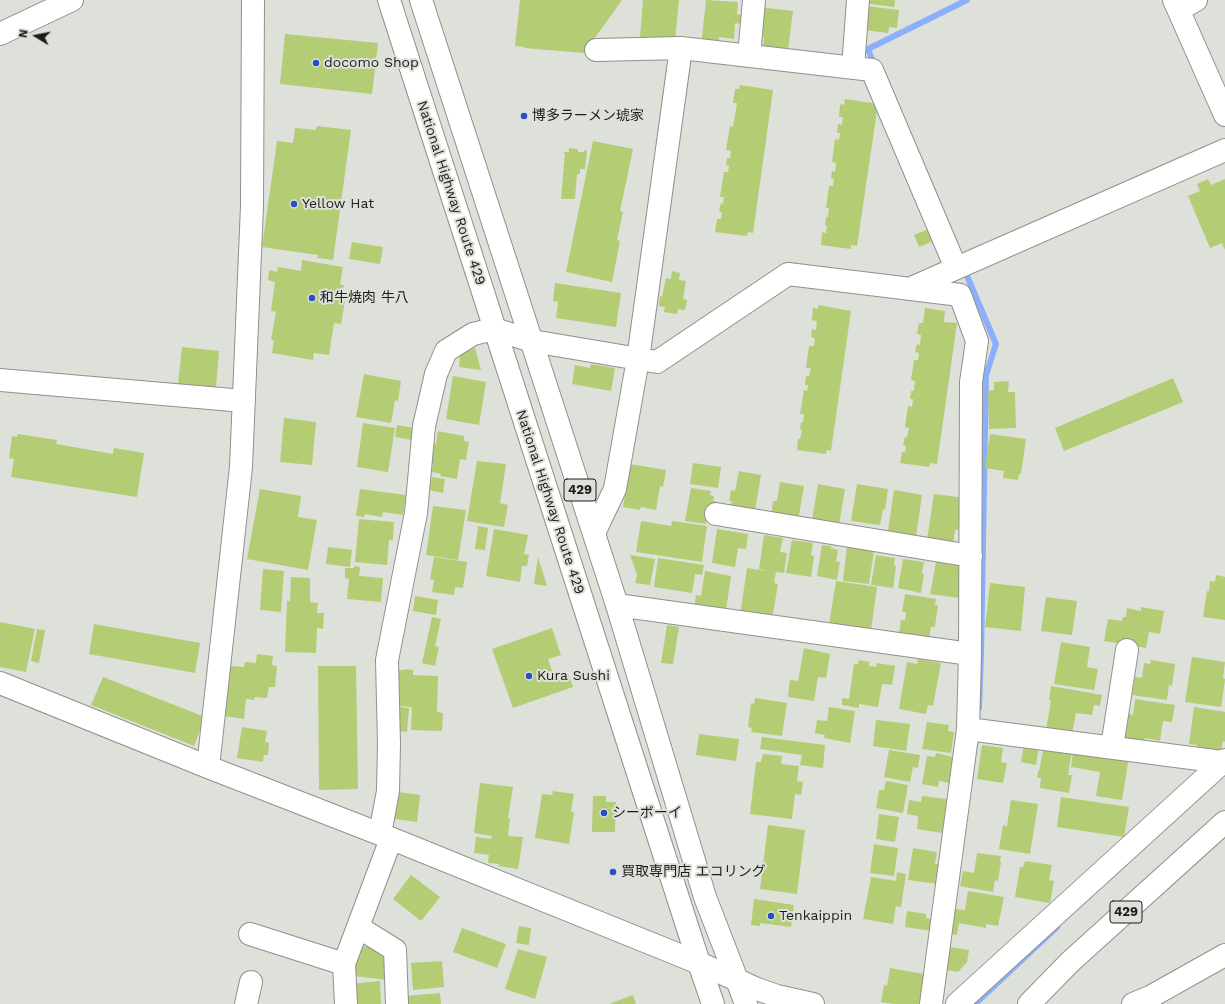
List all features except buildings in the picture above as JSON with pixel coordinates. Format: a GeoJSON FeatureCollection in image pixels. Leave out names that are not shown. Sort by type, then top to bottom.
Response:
{"type":"FeatureCollection","features":[{"type":"Feature","properties":{"kind":"main road"},"geometry":{"type":"LineString","coordinates":[[0,34],[72,0]]}},
{"type":"Feature","properties":{"kind":"main road"},"geometry":{"type":"LineString","coordinates":[[208,767],[241,467],[252,206],[252,0]]}},
{"type":"Feature","properties":{"kind":"main road","name":"National Highway Route 429"},"geometry":{"type":"LineString","coordinates":[[389,0],[713,1004]]}},
{"type":"Feature","properties":{"kind":"main road","name":"429"},"geometry":{"type":"LineString","coordinates":[[421,0],[617,605],[705,897],[737,980]]}},
{"type":"Feature","properties":{"kind":"main road"},"geometry":{"type":"LineString","coordinates":[[749,56],[754,0]]}},
{"type":"Feature","properties":{"kind":"main road"},"geometry":{"type":"LineString","coordinates":[[853,68],[858,0]]}},
{"type":"Feature","properties":{"kind":"main road"},"geometry":{"type":"LineString","coordinates":[[1183,3],[1225,114]]}},
{"type":"Feature","properties":{"kind":"main road"},"geometry":{"type":"LineString","coordinates":[[594,533],[615,490],[638,359],[681,48]]}},
{"type":"Feature","properties":{"kind":"main road"},"geometry":{"type":"LineString","coordinates":[[596,50],[681,48],[872,70],[960,266]]}},
{"type":"Feature","properties":{"kind":"main road"},"geometry":{"type":"LineString","coordinates":[[909,289],[1225,150]]}},
{"type":"Feature","properties":{"kind":"main road"},"geometry":{"type":"LineString","coordinates":[[346,1004],[344,964],[358,927],[386,836],[389,744],[387,660],[416,513],[424,426],[436,374],[446,351],[473,334],[494,329],[532,342],[657,362],[788,274],[960,295],[977,341],[971,382],[970,654],[974,730],[931,1004]]}},
{"type":"Feature","properties":{"kind":"main road"},"geometry":{"type":"LineString","coordinates":[[0,380],[244,401]]}},
{"type":"Feature","properties":{"kind":"main road"},"geometry":{"type":"LineString","coordinates":[[716,514],[971,556]]}},
{"type":"Feature","properties":{"kind":"main road"},"geometry":{"type":"LineString","coordinates":[[617,605],[970,654]]}},
{"type":"Feature","properties":{"kind":"main road"},"geometry":{"type":"LineString","coordinates":[[1112,747],[1127,650]]}},
{"type":"Feature","properties":{"kind":"main road"},"geometry":{"type":"LineString","coordinates":[[0,683],[208,767],[386,836],[777,996],[813,1004]]}},
{"type":"Feature","properties":{"kind":"main road"},"geometry":{"type":"LineString","coordinates":[[974,730],[1224,761]]}},
{"type":"Feature","properties":{"kind":"main road"},"geometry":{"type":"LineString","coordinates":[[957,1004],[1224,761]]}},
{"type":"Feature","properties":{"kind":"main road","name":"429"},"geometry":{"type":"LineString","coordinates":[[1031,1003],[1070,962],[1225,822]]}},
{"type":"Feature","properties":{"kind":"main road"},"geometry":{"type":"LineString","coordinates":[[358,927],[395,950],[397,1004]]}},
{"type":"Feature","properties":{"kind":"main road"},"geometry":{"type":"LineString","coordinates":[[250,934],[344,964]]}},
{"type":"Feature","properties":{"kind":"main road"},"geometry":{"type":"LineString","coordinates":[[1133,1004],[1150,997],[1225,955]]}},
{"type":"Feature","properties":{"kind":"main road"},"geometry":{"type":"LineString","coordinates":[[737,980],[746,1004]]}},
{"type":"Feature","properties":{"kind":"main road"},"geometry":{"type":"LineString","coordinates":[[246,1004],[250,982]]}},
{"type":"Feature","properties":{"kind":"waterway"},"geometry":{"type":"LineString","coordinates":[[875,67],[868,49],[967,0]]}},
{"type":"Feature","properties":{"kind":"waterway"},"geometry":{"type":"LineString","coordinates":[[964,269],[996,344],[986,375],[979,708]]}},
{"type":"Feature","properties":{"kind":"waterway"},"geometry":{"type":"LineString","coordinates":[[975,1004],[1057,927]]}},
{"type":"Feature","properties":{"kind":"place","name":"docomo Shop"},"geometry":{"type":"Point","coordinates":[316,63]}},
{"type":"Feature","properties":{"kind":"place","name":"博多ラーメン琥家"},"geometry":{"type":"Point","coordinates":[524,116]}},
{"type":"Feature","properties":{"kind":"place","name":"Yellow Hat"},"geometry":{"type":"Point","coordinates":[294,204]}},
{"type":"Feature","properties":{"kind":"place","name":"和牛焼肉 牛八"},"geometry":{"type":"Point","coordinates":[312,298]}},
{"type":"Feature","properties":{"kind":"place","name":"Kura Sushi"},"geometry":{"type":"Point","coordinates":[529,676]}},
{"type":"Feature","properties":{"kind":"place","name":"シーボーイ"},"geometry":{"type":"Point","coordinates":[604,813]}},
{"type":"Feature","properties":{"kind":"place","name":"買取専門店 エコリング"},"geometry":{"type":"Point","coordinates":[613,872]}},
{"type":"Feature","properties":{"kind":"place","name":"Tenkaippin"},"geometry":{"type":"Point","coordinates":[771,916]}}]}
